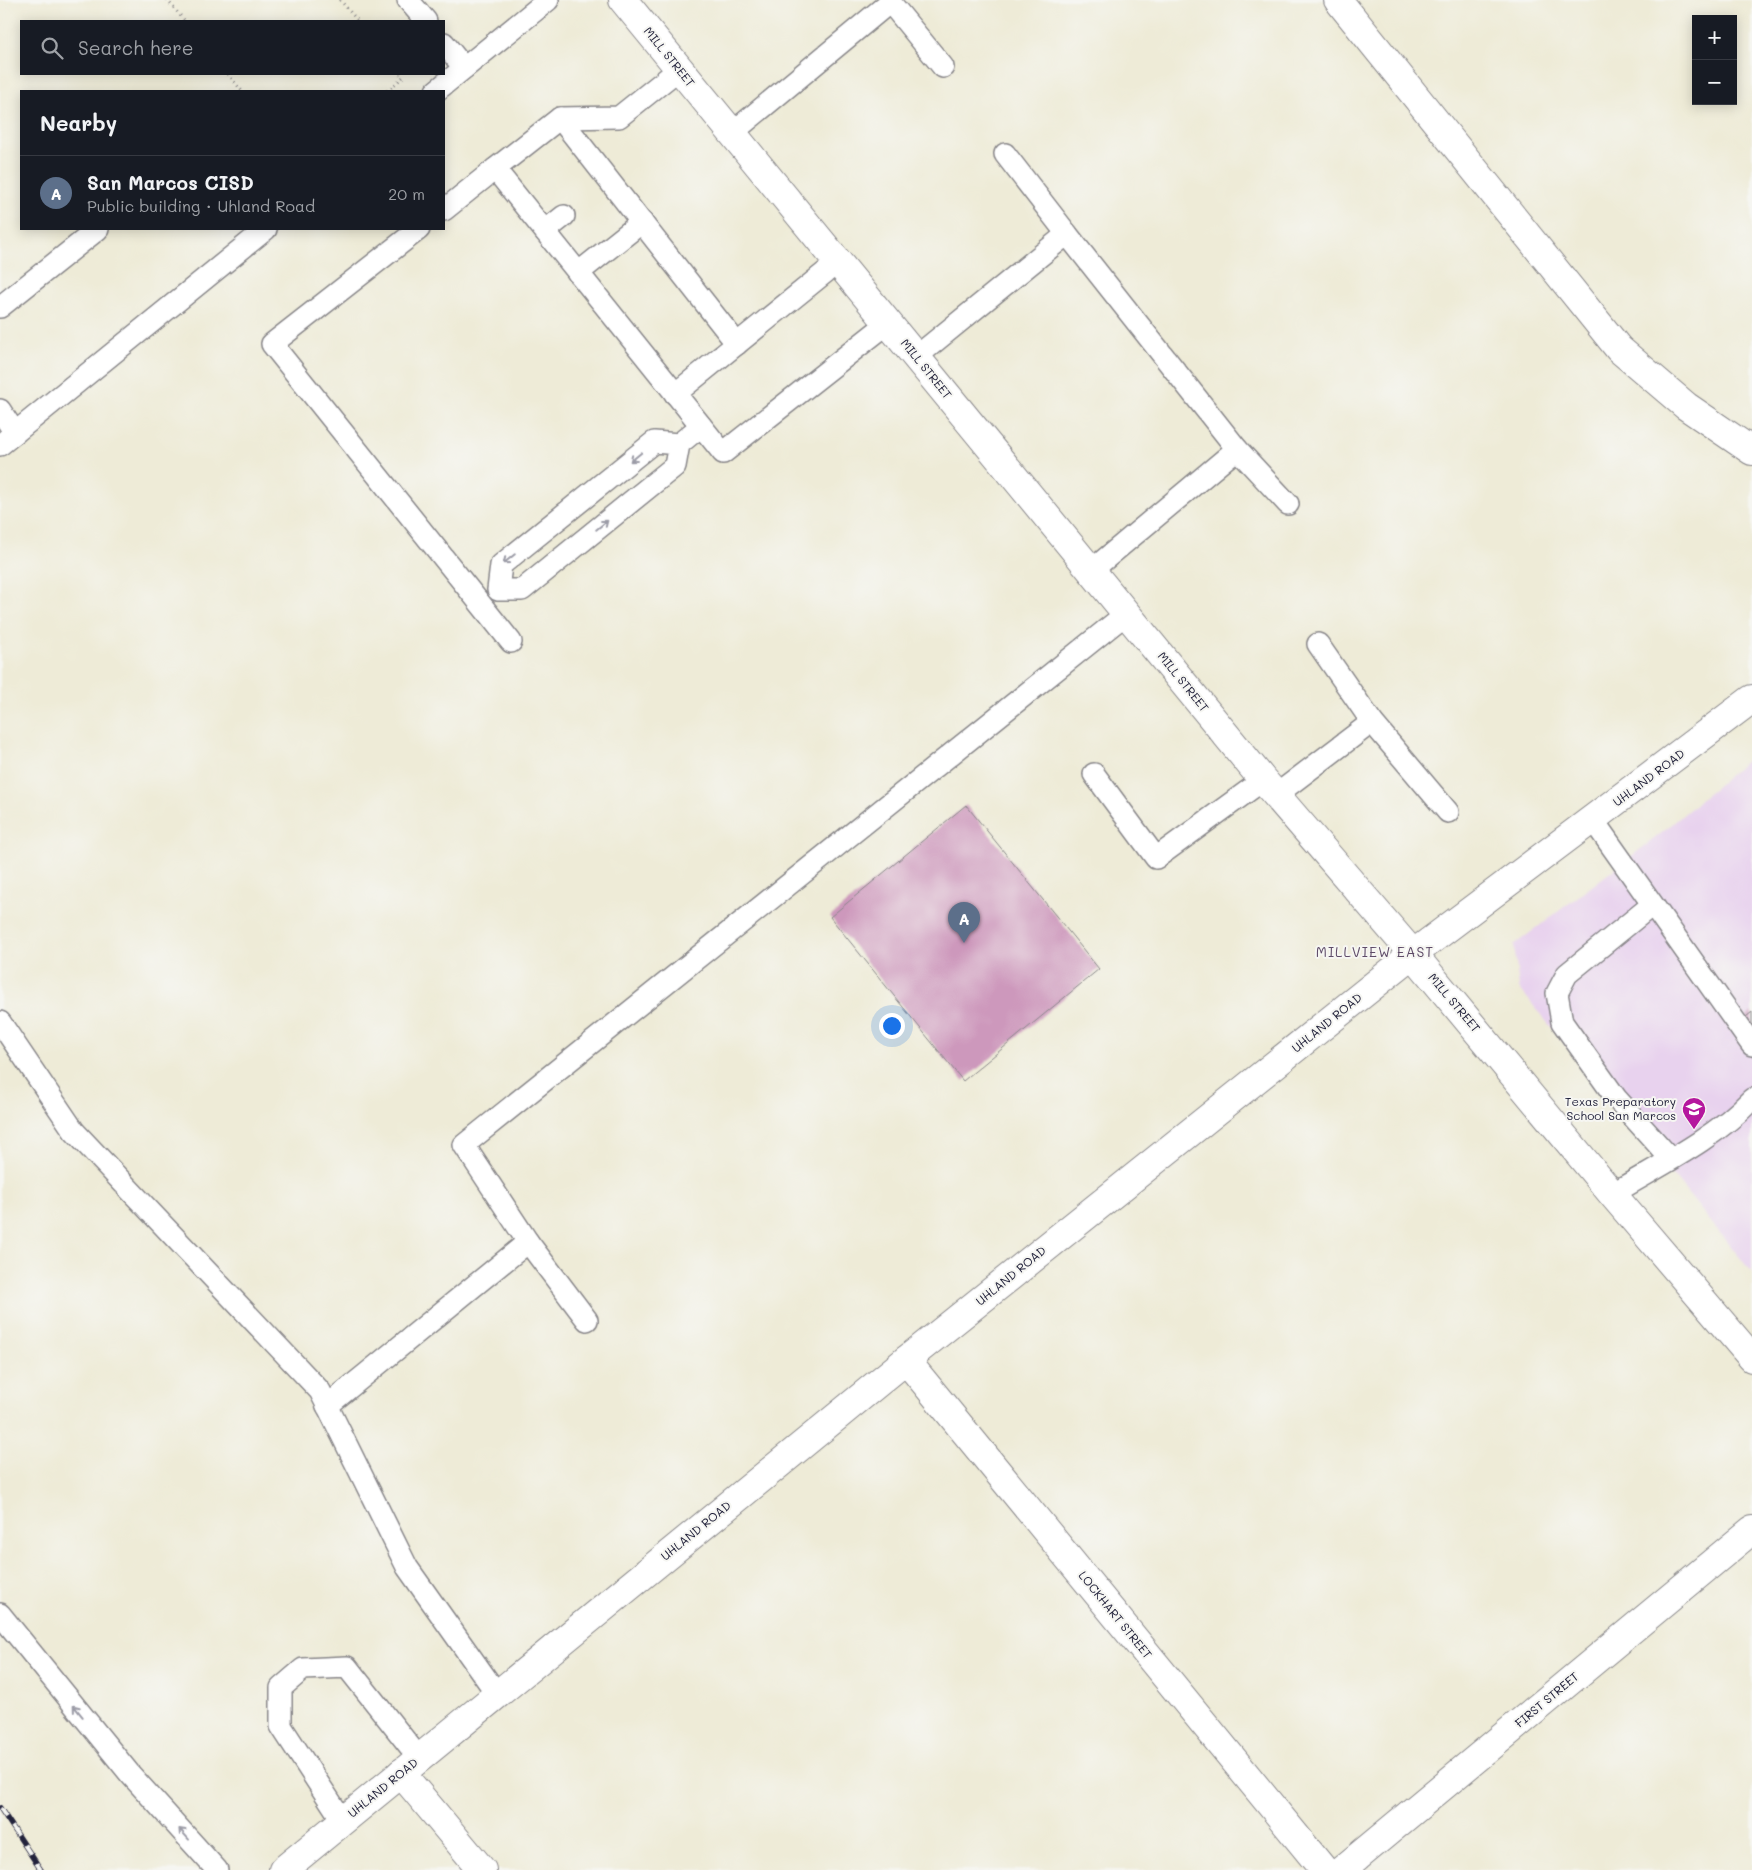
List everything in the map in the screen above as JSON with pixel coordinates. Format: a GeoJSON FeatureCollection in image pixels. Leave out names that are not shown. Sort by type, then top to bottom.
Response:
{"type":"FeatureCollection","features":[{"type":"Feature","properties":{"kind":"street","name":"MILL STREET"},"geometry":{"type":"LineString","coordinates":[[623,0],[1270,787],[1413,954],[1612,1194],[1752,1358]]}},
{"type":"Feature","properties":{"kind":"street"},"geometry":{"type":"LineString","coordinates":[[1338,0],[1619,349],[1686,406],[1752,451]]}},
{"type":"Feature","properties":{"kind":"street","name":"UHLAND ROAD"},"geometry":{"type":"LineString","coordinates":[[283,1870],[906,1360],[1413,954],[1752,699]]}},
{"type":"Feature","properties":{"kind":"street","name":"LOCKHART STREET"},"geometry":{"type":"LineString","coordinates":[[906,1360],[1324,1870]]}},
{"type":"Feature","properties":{"kind":"street","name":"FIRST STREET"},"geometry":{"type":"LineString","coordinates":[[1342,1870],[1752,1530]]}},
{"type":"Feature","properties":{"kind":"street"},"geometry":{"type":"LineString","coordinates":[[410,1766],[482,1870]]}},
{"type":"Feature","properties":{"kind":"lane"},"geometry":{"type":"LineString","coordinates":[[408,0],[425,20]]}},
{"type":"Feature","properties":{"kind":"lane"},"geometry":{"type":"LineString","coordinates":[[437,90],[548,0]]}},
{"type":"Feature","properties":{"kind":"lane"},"geometry":{"type":"LineString","coordinates":[[732,133],[890,1],[942,67]]}},
{"type":"Feature","properties":{"kind":"lane"},"geometry":{"type":"LineString","coordinates":[[445,45],[464,68]]}},
{"type":"Feature","properties":{"kind":"lane"},"geometry":{"type":"LineString","coordinates":[[445,209],[560,118],[619,117],[679,69]]}},
{"type":"Feature","properties":{"kind":"lane"},"geometry":{"type":"LineString","coordinates":[[560,118],[603,183],[642,222],[737,344]]}},
{"type":"Feature","properties":{"kind":"lane"},"geometry":{"type":"LineString","coordinates":[[1005,154],[1237,449],[1288,504]]}},
{"type":"Feature","properties":{"kind":"lane"},"geometry":{"type":"LineString","coordinates":[[495,169],[723,453],[888,323]]}},
{"type":"Feature","properties":{"kind":"lane"},"geometry":{"type":"LineString","coordinates":[[545,231],[564,216]]}},
{"type":"Feature","properties":{"kind":"lane"},"geometry":{"type":"LineString","coordinates":[[578,273],[642,222]]}},
{"type":"Feature","properties":{"kind":"lane"},"geometry":{"type":"LineString","coordinates":[[0,307],[97,230]]}},
{"type":"Feature","properties":{"kind":"lane"},"geometry":{"type":"LineString","coordinates":[[0,410],[8,439],[265,230]]}},
{"type":"Feature","properties":{"kind":"lane"},"geometry":{"type":"LineString","coordinates":[[419,230],[272,344],[511,642]]}},
{"type":"Feature","properties":{"kind":"lane"},"geometry":{"type":"LineString","coordinates":[[916,357],[1067,234]]}},
{"type":"Feature","properties":{"kind":"lane"},"geometry":{"type":"LineString","coordinates":[[675,394],[838,262]]}},
{"type":"Feature","properties":{"kind":"lane"},"geometry":{"type":"LineString","coordinates":[[481,604],[498,590],[522,590],[568,553],[675,466],[679,444],[701,426]]}},
{"type":"Feature","properties":{"kind":"lane"},"geometry":{"type":"LineString","coordinates":[[498,590],[501,565],[654,442],[679,444]]}},
{"type":"Feature","properties":{"kind":"lane"},"geometry":{"type":"LineString","coordinates":[[1092,570],[1237,449]]}},
{"type":"Feature","properties":{"kind":"lane"},"geometry":{"type":"LineString","coordinates":[[587,1320],[528,1242],[464,1145],[1127,613]]}},
{"type":"Feature","properties":{"kind":"lane"},"geometry":{"type":"LineString","coordinates":[[1318,644],[1372,722],[1448,812]]}},
{"type":"Feature","properties":{"kind":"lane"},"geometry":{"type":"LineString","coordinates":[[1094,774],[1156,858],[1372,722]]}},
{"type":"Feature","properties":{"kind":"lane"},"geometry":{"type":"LineString","coordinates":[[1593,820],[1752,1045]]}},
{"type":"Feature","properties":{"kind":"lane"},"geometry":{"type":"LineString","coordinates":[[1652,905],[1566,974],[1557,993],[1562,1022],[1616,1098],[1671,1159]]}},
{"type":"Feature","properties":{"kind":"lane"},"geometry":{"type":"LineString","coordinates":[[0,1022],[7,1047],[74,1131],[320,1391],[407,1567],[497,1694]]}},
{"type":"Feature","properties":{"kind":"lane"},"geometry":{"type":"LineString","coordinates":[[1612,1194],[1698,1143],[1739,1112],[1752,1099]]}},
{"type":"Feature","properties":{"kind":"lane"},"geometry":{"type":"LineString","coordinates":[[327,1406],[528,1242]]}},
{"type":"Feature","properties":{"kind":"lane"},"geometry":{"type":"LineString","coordinates":[[0,1614],[130,1774],[217,1870]]}},
{"type":"Feature","properties":{"kind":"lane"},"geometry":{"type":"LineString","coordinates":[[342,1821],[281,1726],[281,1688],[303,1669],[347,1667],[410,1766]]}},
{"type":"Feature","properties":{"kind":"path"},"geometry":{"type":"LineString","coordinates":[[168,0],[184,20]]}},
{"type":"Feature","properties":{"kind":"path"},"geometry":{"type":"LineString","coordinates":[[340,0],[357,20]]}},
{"type":"Feature","properties":{"kind":"path"},"geometry":{"type":"LineString","coordinates":[[229,75],[241,90]]}},
{"type":"Feature","properties":{"kind":"path"},"geometry":{"type":"LineString","coordinates":[[387,90],[403,77],[401,75]]}},
{"type":"Feature","properties":{"kind":"shaded area","name":"Texas Preparatory School San Marcos"},"geometry":{"type":"Polygon","coordinates":[[[1752,756],[1752,1272],[1519,988],[1514,945],[1658,836],[1752,756]]]}},
{"type":"Feature","properties":{"kind":"building"},"geometry":{"type":"Polygon","coordinates":[[[966,805],[1099,969],[963,1081],[830,917],[966,805]]]}},
{"type":"Feature","properties":{"kind":"building"},"geometry":{"type":"Polygon","coordinates":[[[1752,1012],[1752,1025],[1746,1017],[1752,1012]]]}},
{"type":"Feature","properties":{"kind":"railway"},"geometry":{"type":"LineString","coordinates":[[0,1808],[41,1870]]}},
{"type":"Feature","properties":{"kind":"place","name":"San Marcos CISD"},"geometry":{"type":"Point","coordinates":[964,943]}},
{"type":"Feature","properties":{"kind":"place","name":"Texas Preparatory School San Marcos"},"geometry":{"type":"Point","coordinates":[1694,1130]}},
{"type":"Feature","properties":{"kind":"district","name":"MILLVIEW EAST"},"geometry":{"type":"Point","coordinates":[1375,952]}}]}
